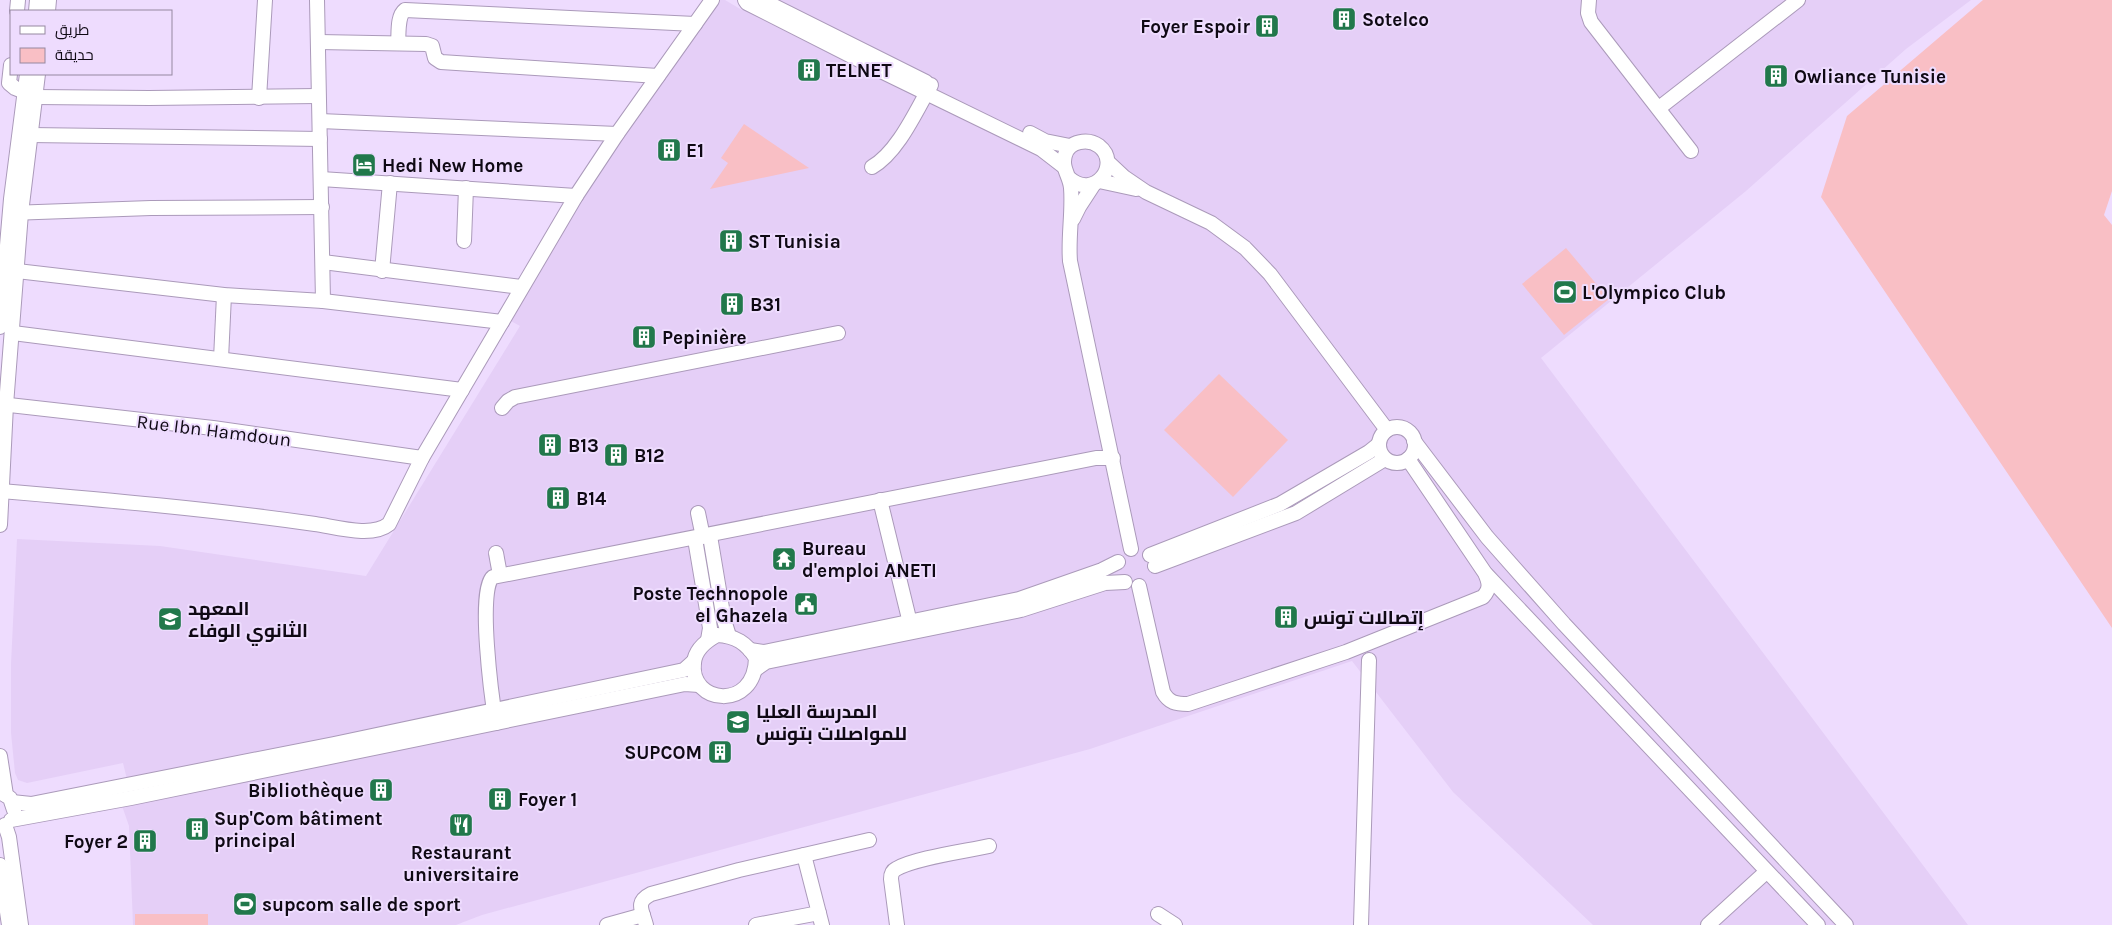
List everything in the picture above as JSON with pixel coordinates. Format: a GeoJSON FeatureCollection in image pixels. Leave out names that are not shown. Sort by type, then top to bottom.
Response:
{"type":"FeatureCollection","features":[{"type":"Feature","properties":{"kind":"street"},"geometry":{"type":"LineString","coordinates":[[49,0],[55,0]]}},
{"type":"Feature","properties":{"kind":"street"},"geometry":{"type":"LineString","coordinates":[[259,98],[265,0]]}},
{"type":"Feature","properties":{"kind":"street"},"geometry":{"type":"LineString","coordinates":[[317,0],[323,301]]}},
{"type":"Feature","properties":{"kind":"street"},"geometry":{"type":"LineString","coordinates":[[2,491],[166,506],[378,531],[389,524],[422,458],[576,196],[617,134],[712,0]]}},
{"type":"Feature","properties":{"kind":"street"},"geometry":{"type":"LineString","coordinates":[[745,0],[747,3],[929,89],[1045,141],[1070,146],[1089,141],[1100,147],[1108,162],[1124,177],[1146,192],[1212,223],[1245,248],[1270,274],[1387,430]]}},
{"type":"Feature","properties":{"kind":"street"},"geometry":{"type":"LineString","coordinates":[[762,0],[883,67]]}},
{"type":"Feature","properties":{"kind":"street"},"geometry":{"type":"LineString","coordinates":[[1590,0],[1588,12],[1591,22],[1691,151]]}},
{"type":"Feature","properties":{"kind":"street"},"geometry":{"type":"LineString","coordinates":[[1659,108],[1798,0]]}},
{"type":"Feature","properties":{"kind":"street"},"geometry":{"type":"LineString","coordinates":[[398,43],[400,18],[405,10],[695,24]]}},
{"type":"Feature","properties":{"kind":"street"},"geometry":{"type":"LineString","coordinates":[[319,42],[430,44],[435,58],[441,62],[658,76]]}},
{"type":"Feature","properties":{"kind":"street"},"geometry":{"type":"LineString","coordinates":[[10,74],[9,83],[15,88],[30,94],[259,98],[318,96]]}},
{"type":"Feature","properties":{"kind":"street"},"geometry":{"type":"LineString","coordinates":[[6,330],[17,271],[13,205],[30,135],[30,94],[27,75]]}},
{"type":"Feature","properties":{"kind":"street"},"geometry":{"type":"LineString","coordinates":[[0,525],[6,330],[13,205],[30,94],[38,75]]}},
{"type":"Feature","properties":{"kind":"street"},"geometry":{"type":"LineString","coordinates":[[872,167],[887,156],[899,140],[929,89]]}},
{"type":"Feature","properties":{"kind":"street"},"geometry":{"type":"LineString","coordinates":[[929,89],[1041,149],[1066,172],[1075,184],[1084,186],[1097,183],[1146,192]]}},
{"type":"Feature","properties":{"kind":"street"},"geometry":{"type":"LineString","coordinates":[[320,122],[617,134]]}},
{"type":"Feature","properties":{"kind":"street"},"geometry":{"type":"LineString","coordinates":[[30,135],[320,140]]}},
{"type":"Feature","properties":{"kind":"street"},"geometry":{"type":"LineString","coordinates":[[1070,146],[1065,153],[1071,225],[1070,261],[1132,548]]}},
{"type":"Feature","properties":{"kind":"street"},"geometry":{"type":"LineString","coordinates":[[1071,225],[1079,207],[1106,172],[1108,162]]}},
{"type":"Feature","properties":{"kind":"street"},"geometry":{"type":"LineString","coordinates":[[321,178],[576,196]]}},
{"type":"Feature","properties":{"kind":"street"},"geometry":{"type":"LineString","coordinates":[[382,271],[390,183]]}},
{"type":"Feature","properties":{"kind":"street"},"geometry":{"type":"LineString","coordinates":[[464,240],[466,188]]}},
{"type":"Feature","properties":{"kind":"street"},"geometry":{"type":"LineString","coordinates":[[13,205],[151,208],[322,207]]}},
{"type":"Feature","properties":{"kind":"street"},"geometry":{"type":"LineString","coordinates":[[323,262],[521,288]]}},
{"type":"Feature","properties":{"kind":"street"},"geometry":{"type":"LineString","coordinates":[[17,271],[224,295],[323,301],[502,322]]}},
{"type":"Feature","properties":{"kind":"street"},"geometry":{"type":"LineString","coordinates":[[221,359],[224,295]]}},
{"type":"Feature","properties":{"kind":"street"},"geometry":{"type":"LineString","coordinates":[[6,330],[462,390]]}},
{"type":"Feature","properties":{"kind":"street"},"geometry":{"type":"LineString","coordinates":[[502,408],[508,401],[515,398],[838,333]]}},
{"type":"Feature","properties":{"kind":"street","name":"Rue Ibn Hamdoun"},"geometry":{"type":"LineString","coordinates":[[3,405],[213,428],[422,458]]}},
{"type":"Feature","properties":{"kind":"street"},"geometry":{"type":"LineString","coordinates":[[1153,561],[1280,504],[1369,452],[1379,444],[1387,430],[1396,427],[1405,429],[1412,435],[1414,441],[1487,537],[1564,624],[1846,925]]}},
{"type":"Feature","properties":{"kind":"street"},"geometry":{"type":"LineString","coordinates":[[1379,444],[1381,454],[1385,459],[1392,462],[1401,462],[1412,455],[1414,441]]}},
{"type":"Feature","properties":{"kind":"street"},"geometry":{"type":"LineString","coordinates":[[494,716],[485,604],[490,580],[500,575],[702,537],[1096,458],[1113,458]]}},
{"type":"Feature","properties":{"kind":"street"},"geometry":{"type":"LineString","coordinates":[[1153,561],[1296,513],[1385,459]]}},
{"type":"Feature","properties":{"kind":"street"},"geometry":{"type":"LineString","coordinates":[[1408,459],[1485,573],[1818,925]]}},
{"type":"Feature","properties":{"kind":"street"},"geometry":{"type":"LineString","coordinates":[[880,500],[911,628]]}},
{"type":"Feature","properties":{"kind":"street"},"geometry":{"type":"LineString","coordinates":[[698,512],[710,628],[708,640]]}},
{"type":"Feature","properties":{"kind":"street"},"geometry":{"type":"LineString","coordinates":[[702,537],[729,636]]}},
{"type":"Feature","properties":{"kind":"street"},"geometry":{"type":"LineString","coordinates":[[1125,582],[1117,570],[1122,554],[1132,548],[1138,548],[1153,561]]}},
{"type":"Feature","properties":{"kind":"street"},"geometry":{"type":"LineString","coordinates":[[496,553],[500,575]]}},
{"type":"Feature","properties":{"kind":"street"},"geometry":{"type":"LineString","coordinates":[[750,650],[764,652],[1021,610],[1105,583],[1125,582],[1139,586],[1150,579],[1153,561]]}},
{"type":"Feature","properties":{"kind":"street"},"geometry":{"type":"LineString","coordinates":[[756,669],[756,658],[744,643],[729,636],[718,636],[708,640],[695,656],[693,674],[699,685],[709,692],[719,696],[733,696],[746,688],[756,669],[766,662],[911,628],[1019,599],[1102,570],[1118,562]]}},
{"type":"Feature","properties":{"kind":"street"},"geometry":{"type":"LineString","coordinates":[[1139,586],[1163,692],[1167,700],[1176,704],[1188,704],[1346,652],[1483,597],[1488,591],[1489,583],[1485,573]]}},
{"type":"Feature","properties":{"kind":"street"},"geometry":{"type":"LineString","coordinates":[[1361,925],[1369,660]]}},
{"type":"Feature","properties":{"kind":"street"},"geometry":{"type":"LineString","coordinates":[[5,824],[132,798],[494,716],[684,670],[694,661]]}},
{"type":"Feature","properties":{"kind":"street"},"geometry":{"type":"LineString","coordinates":[[6,797],[31,804],[334,744],[685,684],[699,685]]}},
{"type":"Feature","properties":{"kind":"street"},"geometry":{"type":"LineString","coordinates":[[0,756],[6,797],[14,814],[5,824]]}},
{"type":"Feature","properties":{"kind":"street"},"geometry":{"type":"LineString","coordinates":[[5,824],[9,837],[21,925]]}},
{"type":"Feature","properties":{"kind":"street"},"geometry":{"type":"LineString","coordinates":[[607,925],[645,920],[640,905],[644,898],[663,891],[869,840]]}},
{"type":"Feature","properties":{"kind":"street"},"geometry":{"type":"LineString","coordinates":[[897,925],[891,879],[891,874],[896,868],[923,860],[989,846]]}},
{"type":"Feature","properties":{"kind":"street"},"geometry":{"type":"LineString","coordinates":[[756,925],[820,919],[804,855]]}},
{"type":"Feature","properties":{"kind":"street"},"geometry":{"type":"LineString","coordinates":[[0,865],[9,925]]}},
{"type":"Feature","properties":{"kind":"street"},"geometry":{"type":"LineString","coordinates":[[1708,925],[1766,872]]}},
{"type":"Feature","properties":{"kind":"street"},"geometry":{"type":"LineString","coordinates":[[1158,914],[1175,925]]}},
{"type":"Feature","properties":{"kind":"shaded area"},"geometry":{"type":"Polygon","coordinates":[[[719,0],[725,0],[742,10],[749,0],[1971,0],[1906,49],[1746,191],[1541,358],[1968,925],[1593,925],[1453,792],[1352,661],[1090,749],[482,915],[456,925],[133,925],[129,826],[121,803],[132,800],[123,763],[27,783],[18,780],[15,773],[11,733],[11,664],[17,539],[160,546],[366,576],[520,326],[509,320],[590,185],[719,0]]]}},
{"type":"Feature","properties":{"kind":"green space"},"geometry":{"type":"Polygon","coordinates":[[[1983,0],[2112,0],[2112,191],[2104,215],[2112,225],[2112,628],[1821,197],[1847,116],[1983,0]]]}},
{"type":"Feature","properties":{"kind":"green space"},"geometry":{"type":"Polygon","coordinates":[[[744,124],[809,168],[710,189],[728,163],[721,158],[744,124]]]}},
{"type":"Feature","properties":{"kind":"green space","name":"L'Olympico Club"},"geometry":{"type":"Polygon","coordinates":[[[1566,248],[1609,299],[1564,335],[1522,284],[1566,248]]]}},
{"type":"Feature","properties":{"kind":"green space"},"geometry":{"type":"Polygon","coordinates":[[[1219,374],[1288,440],[1233,497],[1164,430],[1219,374]]]}},
{"type":"Feature","properties":{"kind":"green space"},"geometry":{"type":"Polygon","coordinates":[[[135,914],[208,914],[208,925],[135,925],[135,914]]]}},
{"type":"Feature","properties":{"kind":"place","name":"Sotelco"},"geometry":{"type":"Point","coordinates":[1344,19]}},
{"type":"Feature","properties":{"kind":"place","name":"Foyer Espoir"},"geometry":{"type":"Point","coordinates":[1267,26]}},
{"type":"Feature","properties":{"kind":"place","name":"TELNET"},"geometry":{"type":"Point","coordinates":[809,70]}},
{"type":"Feature","properties":{"kind":"place","name":"Owliance Tunisie"},"geometry":{"type":"Point","coordinates":[1776,76]}},
{"type":"Feature","properties":{"kind":"place","name":"E1"},"geometry":{"type":"Point","coordinates":[669,150]}},
{"type":"Feature","properties":{"kind":"place","name":"Hedi New Home"},"geometry":{"type":"Point","coordinates":[364,165]}},
{"type":"Feature","properties":{"kind":"place","name":"ST Tunisia"},"geometry":{"type":"Point","coordinates":[731,241]}},
{"type":"Feature","properties":{"kind":"place","name":"L'Olympico Club"},"geometry":{"type":"Point","coordinates":[1565,292]}},
{"type":"Feature","properties":{"kind":"place","name":"B31"},"geometry":{"type":"Point","coordinates":[732,304]}},
{"type":"Feature","properties":{"kind":"place","name":"Pepinière"},"geometry":{"type":"Point","coordinates":[644,337]}},
{"type":"Feature","properties":{"kind":"place","name":"B13"},"geometry":{"type":"Point","coordinates":[550,445]}},
{"type":"Feature","properties":{"kind":"place","name":"B12"},"geometry":{"type":"Point","coordinates":[616,455]}},
{"type":"Feature","properties":{"kind":"place","name":"B14"},"geometry":{"type":"Point","coordinates":[558,498]}},
{"type":"Feature","properties":{"kind":"place","name":"Bureau d'emploi ANETI"},"geometry":{"type":"Point","coordinates":[784,559]}},
{"type":"Feature","properties":{"kind":"place","name":"Poste Technopole el Ghazela"},"geometry":{"type":"Point","coordinates":[806,604]}},
{"type":"Feature","properties":{"kind":"place","name":"إتصالات تونس"},"geometry":{"type":"Point","coordinates":[1286,617]}},
{"type":"Feature","properties":{"kind":"place","name":"المعهد الثانوي الوفاء"},"geometry":{"type":"Point","coordinates":[170,619]}},
{"type":"Feature","properties":{"kind":"place","name":"المدرسة العليا للمواصلات بتونس"},"geometry":{"type":"Point","coordinates":[738,722]}},
{"type":"Feature","properties":{"kind":"place","name":"SUPCOM"},"geometry":{"type":"Point","coordinates":[720,752]}},
{"type":"Feature","properties":{"kind":"place","name":"Bibliothèque"},"geometry":{"type":"Point","coordinates":[381,790]}},
{"type":"Feature","properties":{"kind":"place","name":"Foyer 1"},"geometry":{"type":"Point","coordinates":[500,799]}},
{"type":"Feature","properties":{"kind":"place","name":"Restaurant universitaire"},"geometry":{"type":"Point","coordinates":[461,825]}},
{"type":"Feature","properties":{"kind":"place","name":"Sup'Com bâtiment principal"},"geometry":{"type":"Point","coordinates":[197,829]}},
{"type":"Feature","properties":{"kind":"place","name":"Foyer 2"},"geometry":{"type":"Point","coordinates":[145,841]}},
{"type":"Feature","properties":{"kind":"place","name":"supcom salle de sport"},"geometry":{"type":"Point","coordinates":[245,904]}}]}
